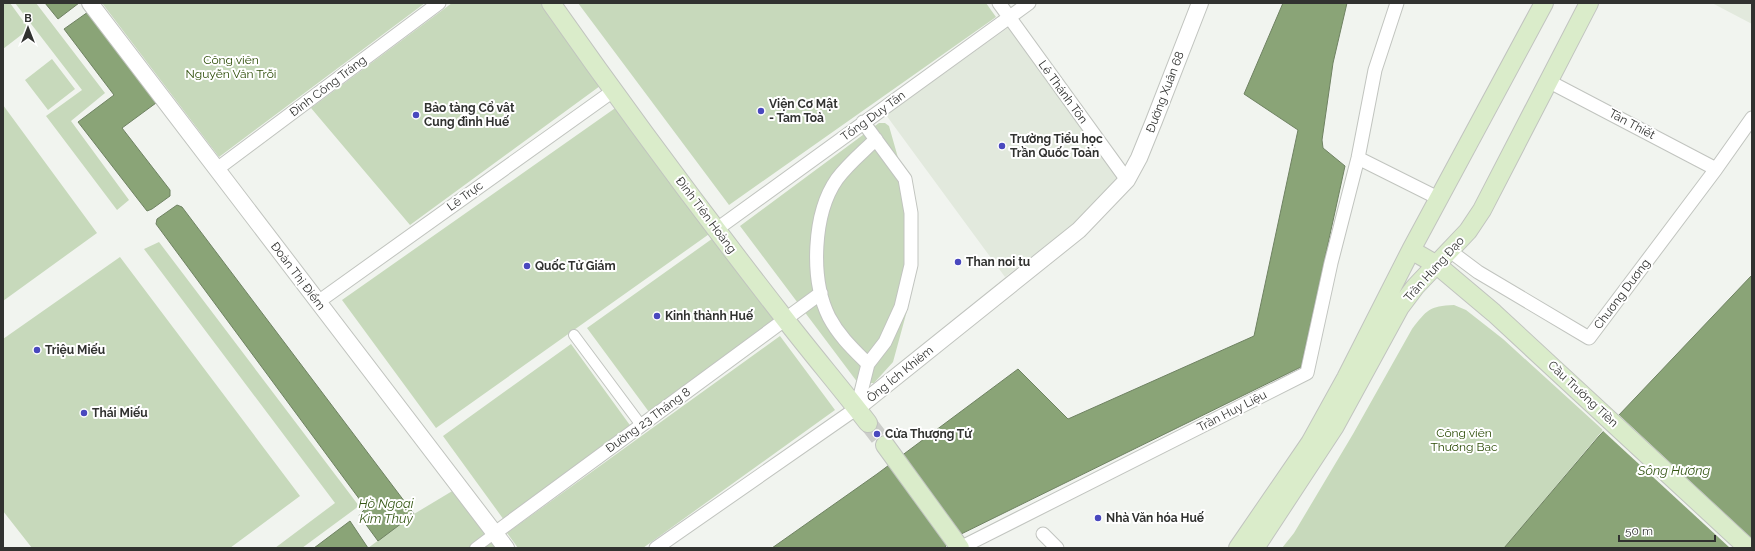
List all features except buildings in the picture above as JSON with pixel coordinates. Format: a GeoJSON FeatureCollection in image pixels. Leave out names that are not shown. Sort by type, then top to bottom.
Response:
{"type":"FeatureCollection","features":[{"type":"Feature","properties":{"kind":"main road","name":"Đinh Tiên Hoàng"},"geometry":{"type":"LineString","coordinates":[[551,3],[613,91],[716,229],[868,423]]}},
{"type":"Feature","properties":{"kind":"main road","name":"Trần Hưng Đạo"},"geometry":{"type":"LineString","coordinates":[[1238,548],[1310,443],[1346,378],[1411,250],[1440,199],[1544,3]]}},
{"type":"Feature","properties":{"kind":"main road","name":"Trần Hưng Đạo"},"geometry":{"type":"LineString","coordinates":[[1255,548],[1335,426],[1400,306],[1415,287],[1468,231],[1482,210],[1589,3]]}},
{"type":"Feature","properties":{"kind":"main road","name":"Cầu Trường Tiền"},"geometry":{"type":"LineString","coordinates":[[1411,250],[1436,265],[1494,313],[1547,360],[1748,548]]}},
{"type":"Feature","properties":{"kind":"main road"},"geometry":{"type":"LineString","coordinates":[[885,445],[958,545]]}},
{"type":"Feature","properties":{"kind":"street","name":"Đoàn Thị Điểm"},"geometry":{"type":"LineString","coordinates":[[90,3],[506,548]]}},
{"type":"Feature","properties":{"kind":"street","name":"Đinh Công Tráng"},"geometry":{"type":"LineString","coordinates":[[217,169],[439,3]]}},
{"type":"Feature","properties":{"kind":"street","name":"Lê Thánh Tôn"},"geometry":{"type":"LineString","coordinates":[[999,3],[1127,180]]}},
{"type":"Feature","properties":{"kind":"street","name":"Tống Duy Tân"},"geometry":{"type":"LineString","coordinates":[[716,229],[1029,3]]}},
{"type":"Feature","properties":{"kind":"street","name":"Đường Xuân 68"},"geometry":{"type":"LineString","coordinates":[[1127,180],[1139,158],[1200,3]]}},
{"type":"Feature","properties":{"kind":"street","name":"Trần Huy Liệu"},"geometry":{"type":"LineString","coordinates":[[958,545],[1307,373],[1331,263],[1358,158],[1375,70],[1397,3]]}},
{"type":"Feature","properties":{"kind":"street","name":"Tân Thiết"},"geometry":{"type":"LineString","coordinates":[[1548,81],[1716,169]]}},
{"type":"Feature","properties":{"kind":"street","name":"Lê Trực"},"geometry":{"type":"LineString","coordinates":[[318,302],[613,91]]}},
{"type":"Feature","properties":{"kind":"street","name":"Chương Dương"},"geometry":{"type":"LineString","coordinates":[[1450,251],[1478,272],[1589,338],[1716,169],[1752,118]]}},
{"type":"Feature","properties":{"kind":"street"},"geometry":{"type":"LineString","coordinates":[[857,408],[868,364],[885,342],[901,307],[911,265],[911,213],[905,179],[863,122]]}},
{"type":"Feature","properties":{"kind":"street"},"geometry":{"type":"LineString","coordinates":[[868,364],[839,333],[829,316],[818,282],[816,255],[819,229],[827,196],[845,168],[876,139]]}},
{"type":"Feature","properties":{"kind":"street"},"geometry":{"type":"LineString","coordinates":[[1358,158],[1440,199]]}},
{"type":"Feature","properties":{"kind":"street","name":"Ông Ích Khiêm"},"geometry":{"type":"LineString","coordinates":[[656,548],[857,408],[1079,230],[1127,180]]}},
{"type":"Feature","properties":{"kind":"street","name":"Đường 23 Tháng 8"},"geometry":{"type":"LineString","coordinates":[[475,548],[821,293]]}},
{"type":"Feature","properties":{"kind":"street"},"geometry":{"type":"LineString","coordinates":[[574,335],[641,425]]}},
{"type":"Feature","properties":{"kind":"street"},"geometry":{"type":"LineString","coordinates":[[1043,534],[1057,548]]}},
{"type":"Feature","properties":{"kind":"shaded area"},"geometry":{"type":"Polygon","coordinates":[[[1712,3],[1752,3],[1752,24],[1712,3]]]}},
{"type":"Feature","properties":{"kind":"shaded area","name":"Trường Tiểu học Trần Quốc Toản"},"geometry":{"type":"Polygon","coordinates":[[[1009,27],[1118,178],[1068,229],[1005,277],[886,115],[1009,27]]]}},
{"type":"Feature","properties":{"kind":"green space"},"geometry":{"type":"Polygon","coordinates":[[[3,3],[10,3],[29,29],[3,49],[3,3]]]}},
{"type":"Feature","properties":{"kind":"green space"},"geometry":{"type":"Polygon","coordinates":[[[15,3],[36,3],[105,93],[71,121],[129,200],[117,210],[46,116],[82,90],[15,3]]]}},
{"type":"Feature","properties":{"kind":"green space","name":"Công viên Nguyễn Văn Trỗi"},"geometry":{"type":"Polygon","coordinates":[[[102,3],[425,3],[219,157],[102,3]]]}},
{"type":"Feature","properties":{"kind":"green space"},"geometry":{"type":"Polygon","coordinates":[[[452,3],[541,3],[600,86],[410,225],[311,108],[452,3]]]}},
{"type":"Feature","properties":{"kind":"green space","name":"Viện Cơ Mật - Tam Toà"},"geometry":{"type":"Polygon","coordinates":[[[578,3],[986,3],[996,17],[729,205],[578,3]]]}},
{"type":"Feature","properties":{"kind":"green space"},"geometry":{"type":"Polygon","coordinates":[[[52,59],[75,89],[48,110],[25,80],[52,59]]]}},
{"type":"Feature","properties":{"kind":"green space","name":"Quốc Tử Giám"},"geometry":{"type":"Polygon","coordinates":[[[621,104],[712,232],[436,428],[342,300],[621,104]]]}},
{"type":"Feature","properties":{"kind":"green space"},"geometry":{"type":"Polygon","coordinates":[[[3,105],[97,233],[3,301],[3,105]]]}},
{"type":"Feature","properties":{"kind":"green space"},"geometry":{"type":"Polygon","coordinates":[[[879,123],[885,123],[889,126],[910,200],[905,287],[908,307],[893,362],[874,383],[858,383],[740,226],[879,123]]]}},
{"type":"Feature","properties":{"kind":"green space"},"geometry":{"type":"Polygon","coordinates":[[[716,236],[777,320],[649,412],[587,328],[716,236]]]}},
{"type":"Feature","properties":{"kind":"green space"},"geometry":{"type":"Polygon","coordinates":[[[159,242],[359,506],[302,548],[275,548],[335,503],[144,249],[159,242]]]}},
{"type":"Feature","properties":{"kind":"green space"},"geometry":{"type":"Polygon","coordinates":[[[120,257],[300,496],[230,548],[32,548],[3,511],[3,339],[120,257]]]}},
{"type":"Feature","properties":{"kind":"green space","name":"Công viên Thương Bạc"},"geometry":{"type":"Polygon","coordinates":[[[1454,305],[1466,310],[1503,339],[1603,430],[1504,548],[1282,548],[1294,533],[1353,434],[1412,329],[1421,317],[1429,310],[1439,306],[1454,305]]]}},
{"type":"Feature","properties":{"kind":"green space"},"geometry":{"type":"Polygon","coordinates":[[[780,336],[835,410],[643,548],[518,548],[507,533],[780,336]]]}},
{"type":"Feature","properties":{"kind":"green space"},"geometry":{"type":"Polygon","coordinates":[[[571,344],[632,428],[504,520],[443,436],[571,344]]]}},
{"type":"Feature","properties":{"kind":"green space"},"geometry":{"type":"Polygon","coordinates":[[[454,490],[499,548],[368,548],[414,514],[454,490]]]}},
{"type":"Feature","properties":{"kind":"water"},"geometry":{"type":"Polygon","coordinates":[[[45,3],[79,3],[58,19],[45,3]]]}},
{"type":"Feature","properties":{"kind":"water"},"geometry":{"type":"Polygon","coordinates":[[[1283,3],[1347,3],[1333,63],[1322,140],[1323,148],[1345,166],[1301,367],[953,538],[944,548],[772,548],[877,474],[1018,369],[1068,419],[1254,336],[1298,130],[1244,94],[1283,3]]]}},
{"type":"Feature","properties":{"kind":"water"},"geometry":{"type":"Polygon","coordinates":[[[88,12],[156,103],[122,128],[170,190],[170,196],[147,211],[78,122],[114,95],[64,29],[88,12]]]}},
{"type":"Feature","properties":{"kind":"water","name":"Hồ Ngoại Kim Thuỷ"},"geometry":{"type":"Polygon","coordinates":[[[177,205],[182,207],[414,514],[378,541],[359,515],[366,508],[156,224],[157,219],[177,205]]]}},
{"type":"Feature","properties":{"kind":"water","name":"Sông Hương"},"geometry":{"type":"Polygon","coordinates":[[[1752,275],[1752,548],[1504,548],[1599,436],[1752,275]]]}},
{"type":"Feature","properties":{"kind":"water","name":"Hồ Ngoại Kim Thuỷ"},"geometry":{"type":"Polygon","coordinates":[[[350,521],[368,548],[314,548],[350,521]]]}},
{"type":"Feature","properties":{"kind":"pier"},"geometry":{"type":"Polygon","coordinates":[[[1618,414],[1752,539],[1752,548],[1730,548],[1602,430],[1618,414]]]}},
{"type":"Feature","properties":{"kind":"tunnel"},"geometry":{"type":"LineString","coordinates":[[868,423],[885,445]]}},
{"type":"Feature","properties":{"kind":"place","name":"Viện Cơ Mật - Tam Toà"},"geometry":{"type":"Point","coordinates":[761,111]}},
{"type":"Feature","properties":{"kind":"place","name":"Bảo tàng Cổ vật Cung đình Huế"},"geometry":{"type":"Point","coordinates":[416,115]}},
{"type":"Feature","properties":{"kind":"place","name":"Trường Tiểu học Trần Quốc Toản"},"geometry":{"type":"Point","coordinates":[1002,146]}},
{"type":"Feature","properties":{"kind":"place","name":"Than noi tu"},"geometry":{"type":"Point","coordinates":[958,262]}},
{"type":"Feature","properties":{"kind":"place","name":"Quốc Tử Giám"},"geometry":{"type":"Point","coordinates":[527,266]}},
{"type":"Feature","properties":{"kind":"place","name":"Kinh thành Huế"},"geometry":{"type":"Point","coordinates":[657,316]}},
{"type":"Feature","properties":{"kind":"place","name":"Triệu Miếu"},"geometry":{"type":"Point","coordinates":[37,350]}},
{"type":"Feature","properties":{"kind":"place","name":"Thái Miếu"},"geometry":{"type":"Point","coordinates":[84,413]}},
{"type":"Feature","properties":{"kind":"place","name":"Cửa Thượng Tứ"},"geometry":{"type":"Point","coordinates":[877,434]}},
{"type":"Feature","properties":{"kind":"place","name":"Nhà Văn hóa Huế"},"geometry":{"type":"Point","coordinates":[1098,518]}}]}
